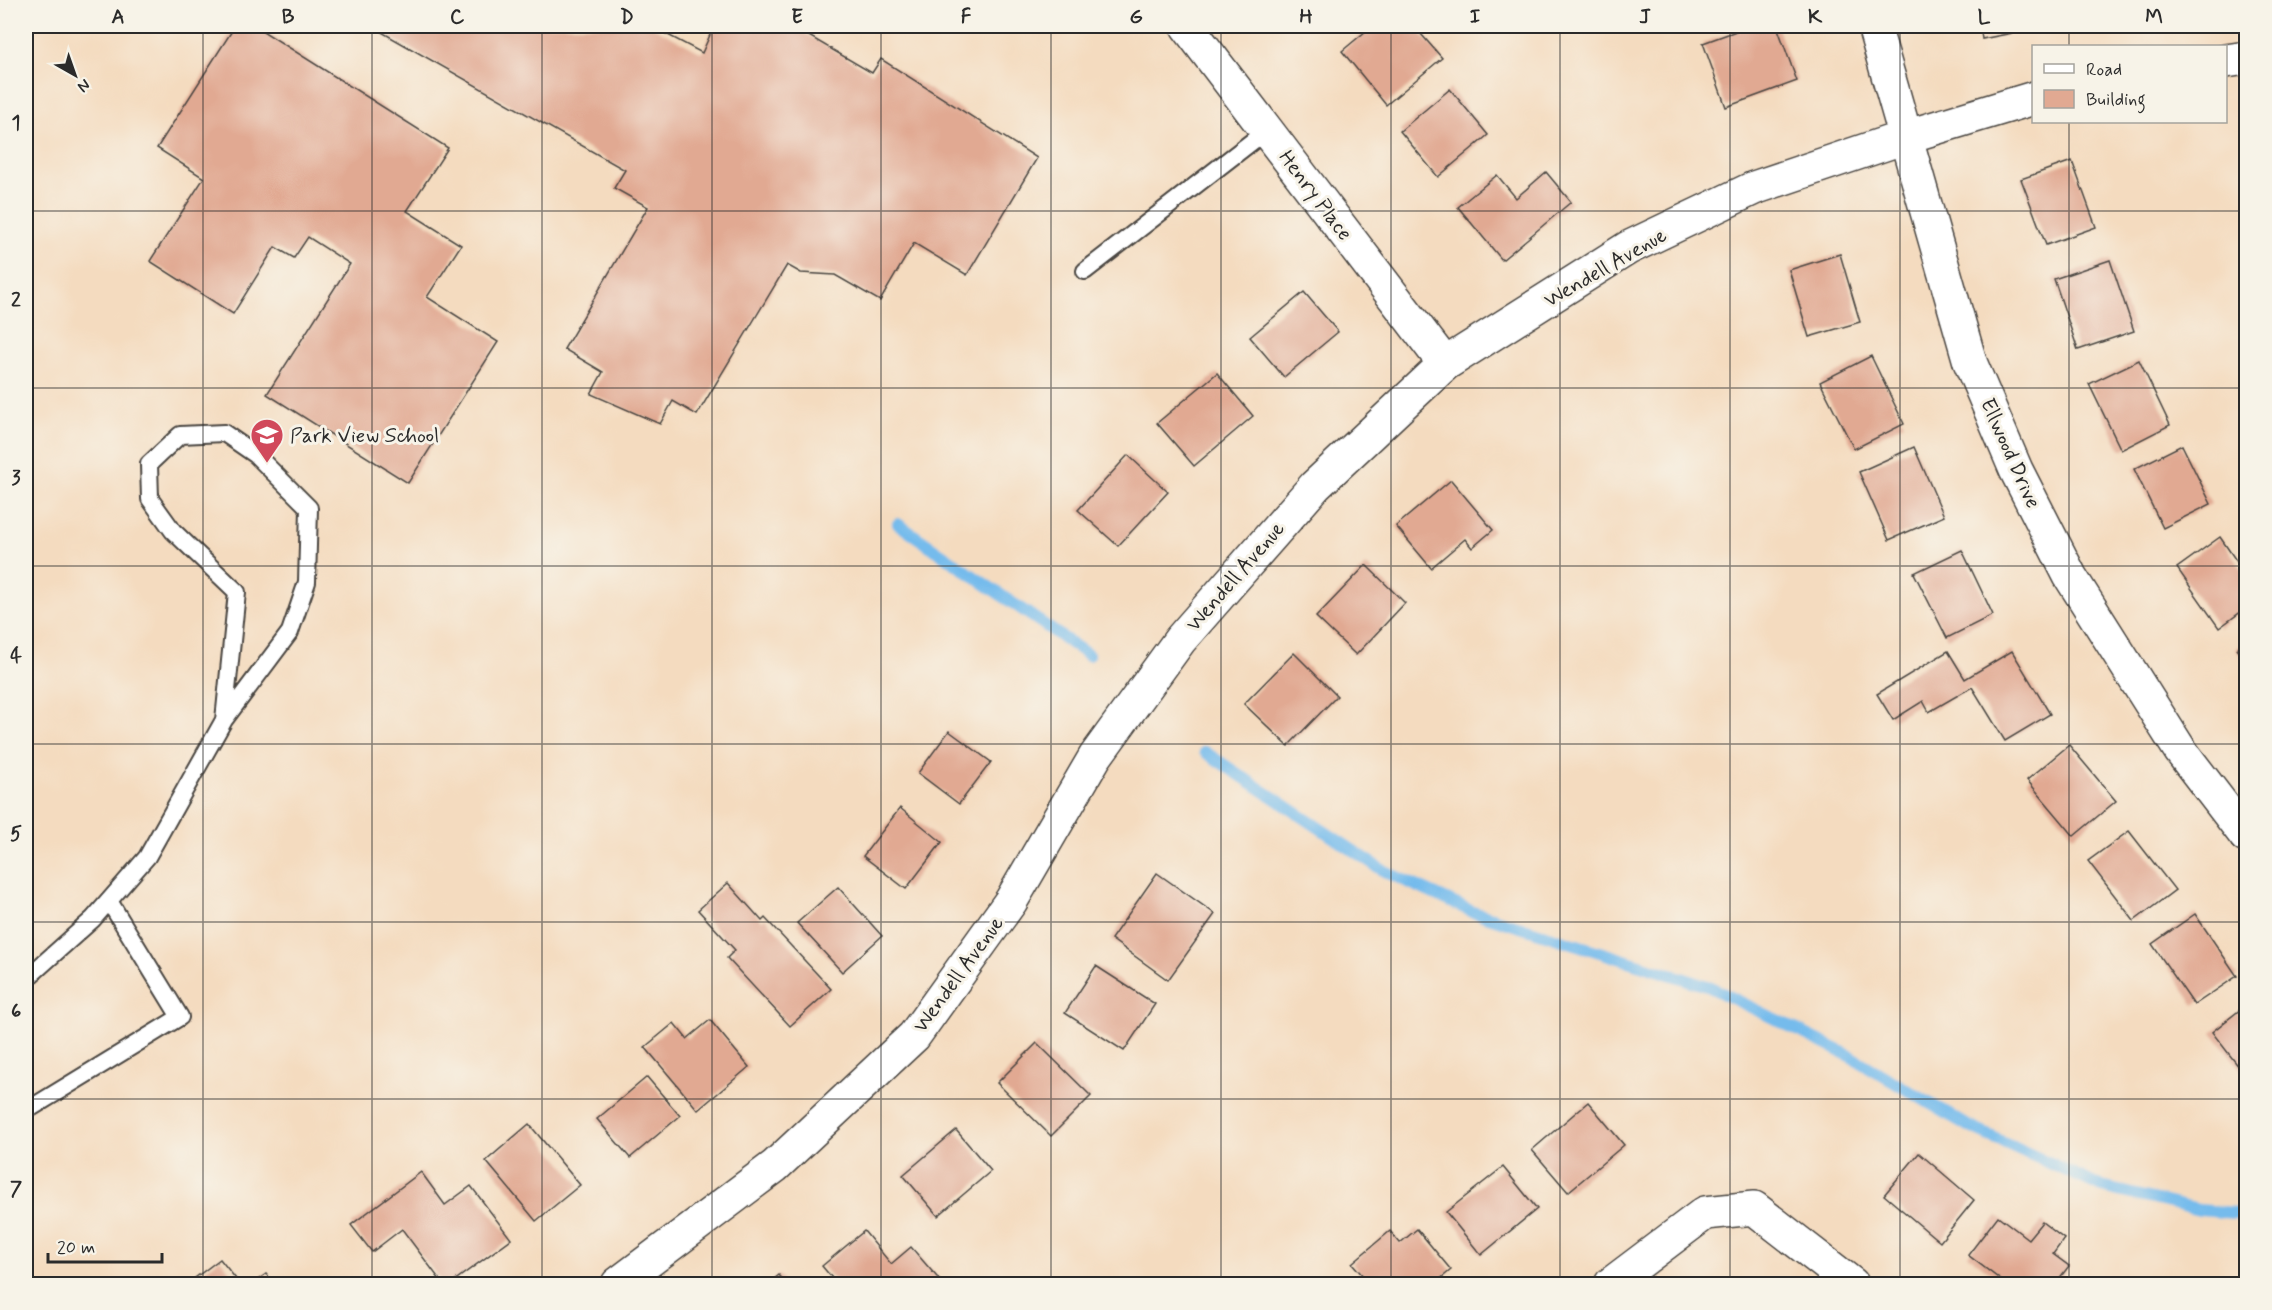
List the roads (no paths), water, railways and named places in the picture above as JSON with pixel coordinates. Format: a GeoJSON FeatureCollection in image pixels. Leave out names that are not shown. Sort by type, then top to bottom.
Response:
{"type":"FeatureCollection","features":[{"type":"Feature","properties":{"kind":"street","name":"Henry Place"},"geometry":{"type":"LineString","coordinates":[[1187,26],[1445,364]]}},
{"type":"Feature","properties":{"kind":"street","name":"Ellwood Drive"},"geometry":{"type":"LineString","coordinates":[[1874,26],[1970,362],[2016,470],[2076,585],[2180,750],[2247,836]]}},
{"type":"Feature","properties":{"kind":"street"},"geometry":{"type":"LineString","coordinates":[[2227,61],[2247,58]]}},
{"type":"Feature","properties":{"kind":"street","name":"Wendell Avenue"},"geometry":{"type":"LineString","coordinates":[[618,1284],[775,1166],[914,1036],[1011,902],[1095,757],[1180,640],[1315,486],[1445,364],[1628,248],[1754,188],[1905,137],[2032,99]]}},
{"type":"Feature","properties":{"kind":"street"},"geometry":{"type":"LineString","coordinates":[[1611,1284],[1705,1213],[1754,1208],[1852,1284]]}},
{"type":"Feature","properties":{"kind":"lane"},"geometry":{"type":"LineString","coordinates":[[1085,271],[1267,130]]}},
{"type":"Feature","properties":{"kind":"lane"},"geometry":{"type":"LineString","coordinates":[[26,979],[109,902],[147,857],[224,720],[290,632],[307,582],[309,508],[256,455],[224,433],[180,435],[149,464],[150,499],[172,531],[237,592],[224,720]]}},
{"type":"Feature","properties":{"kind":"lane"},"geometry":{"type":"LineString","coordinates":[[26,1111],[180,1017],[109,902]]}},
{"type":"Feature","properties":{"kind":"waterway"},"geometry":{"type":"LineString","coordinates":[[898,524],[1088,655]]}},
{"type":"Feature","properties":{"kind":"waterway"},"geometry":{"type":"LineString","coordinates":[[1205,752],[1384,871],[1473,912],[1710,987],[1850,1056],[1968,1126],[2102,1187],[2199,1210],[2246,1214]]}},
{"type":"Feature","properties":{"kind":"place","name":"Park View School"},"geometry":{"type":"Point","coordinates":[267,464]}}]}
